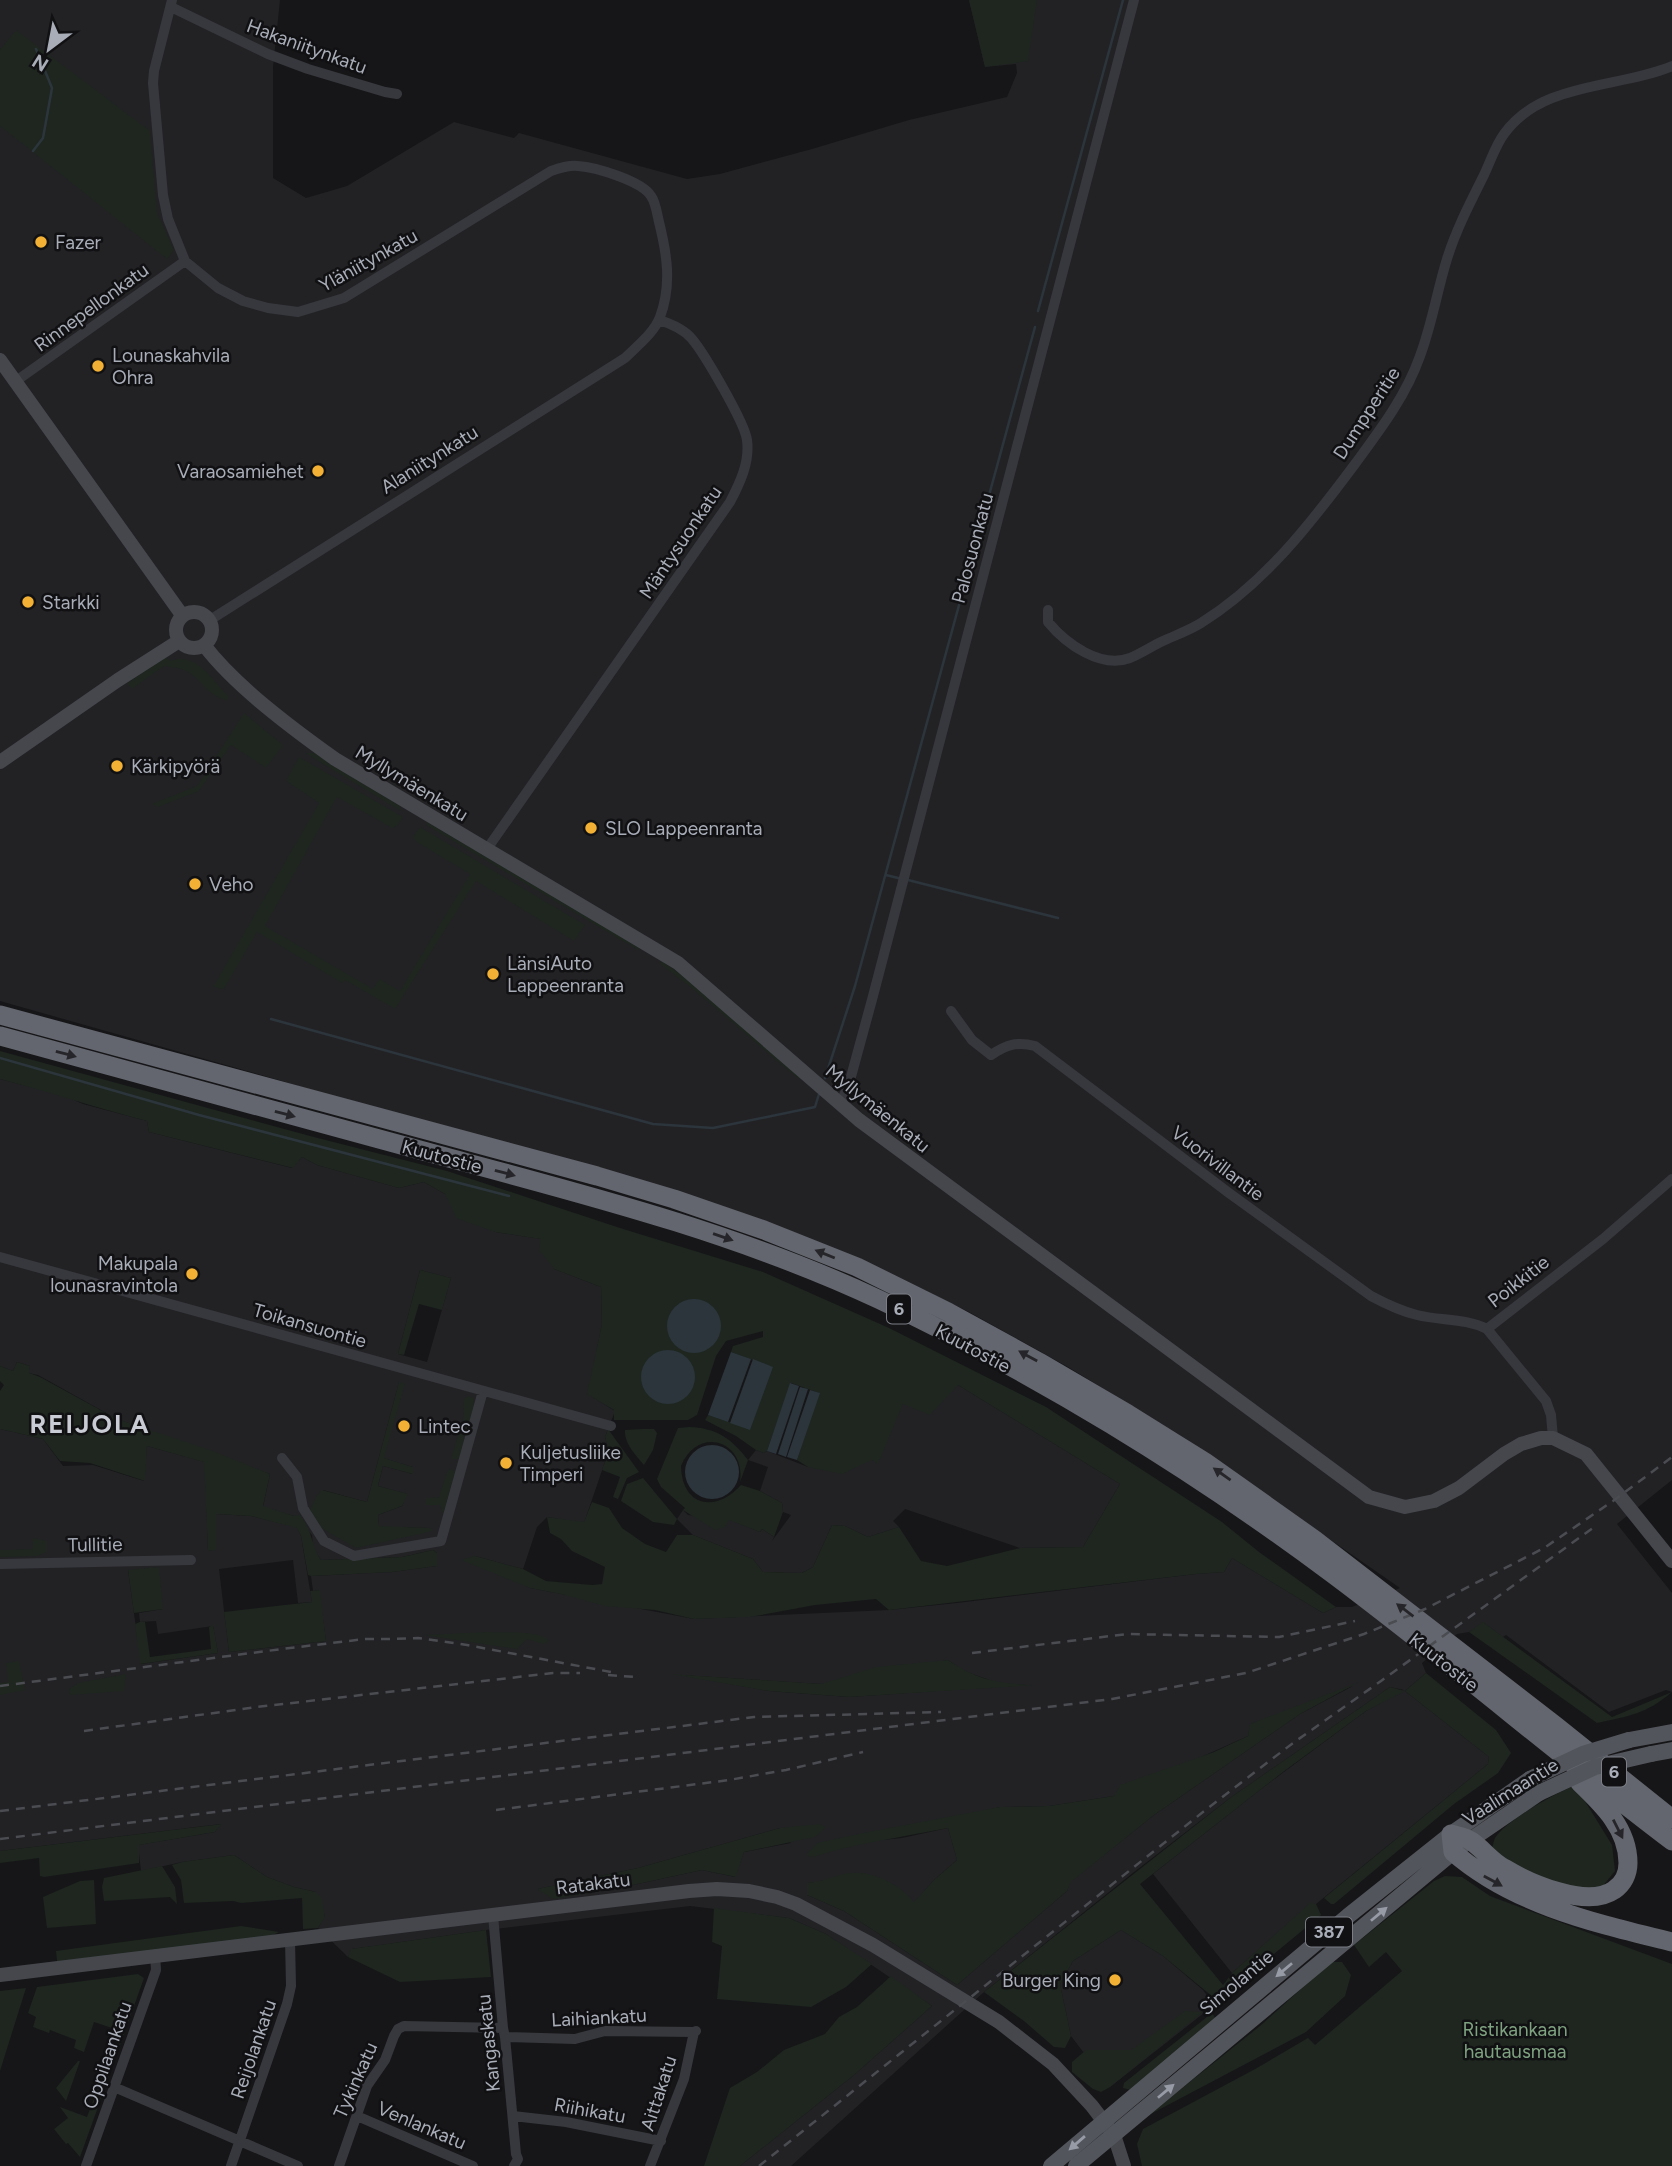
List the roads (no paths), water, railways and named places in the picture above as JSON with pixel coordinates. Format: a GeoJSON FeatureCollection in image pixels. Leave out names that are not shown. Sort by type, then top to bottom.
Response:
{"type":"FeatureCollection","features":[{"type":"Feature","properties":{"kind":"highway","name":"Kuutostie"},"geometry":{"type":"LineString","coordinates":[[0,1015],[597,1176],[764,1230],[857,1268],[948,1312],[1039,1362],[1205,1462],[1315,1540],[1672,1819]]}},
{"type":"Feature","properties":{"kind":"highway","name":"Kuutostie"},"geometry":{"type":"LineString","coordinates":[[0,1036],[666,1217],[805,1267],[877,1298],[946,1332],[1106,1423],[1254,1517],[1350,1587],[1672,1841]]}},
{"type":"Feature","properties":{"kind":"highway"},"geometry":{"type":"LineString","coordinates":[[1350,1587],[1593,1796],[1620,1828],[1628,1865],[1624,1881],[1613,1891],[1606,1895],[1578,1896],[1558,1891],[1503,1867],[1458,1842]]}},
{"type":"Feature","properties":{"kind":"highway"},"geometry":{"type":"LineString","coordinates":[[1556,1726],[1672,1808]]}},
{"type":"Feature","properties":{"kind":"highway"},"geometry":{"type":"LineString","coordinates":[[1458,1842],[1483,1876],[1526,1897],[1592,1921],[1672,1942]]}},
{"type":"Feature","properties":{"kind":"main road"},"geometry":{"type":"LineString","coordinates":[[0,360],[182,615]]}},
{"type":"Feature","properties":{"kind":"main road"},"geometry":{"type":"LineString","coordinates":[[192,611],[203,613],[210,620],[212,630],[204,645],[195,648],[179,641],[175,627],[182,615],[192,611]]}},
{"type":"Feature","properties":{"kind":"main road"},"geometry":{"type":"LineString","coordinates":[[0,762],[179,641]]}},
{"type":"Feature","properties":{"kind":"main road","name":"Myllymäenkatu"},"geometry":{"type":"LineString","coordinates":[[204,645],[245,687],[301,735],[335,759],[678,963],[840,1104],[934,1177],[1369,1497],[1405,1507],[1434,1502],[1459,1488],[1521,1444],[1547,1438]]}},
{"type":"Feature","properties":{"kind":"main road"},"geometry":{"type":"LineString","coordinates":[[1547,1438],[1586,1454],[1672,1561]]}},
{"type":"Feature","properties":{"kind":"main road","name":"Vaalimaantie"},"geometry":{"type":"LineString","coordinates":[[1458,1842],[1583,1754],[1629,1740],[1672,1732]]}},
{"type":"Feature","properties":{"kind":"main road","name":"Vaalimaantie"},"geometry":{"type":"LineString","coordinates":[[1534,1786],[1595,1767],[1672,1750]]}},
{"type":"Feature","properties":{"kind":"main road","name":"Simolantie"},"geometry":{"type":"LineString","coordinates":[[1051,2166],[1330,1931],[1458,1842]]}},
{"type":"Feature","properties":{"kind":"main road","name":"Simolantie"},"geometry":{"type":"LineString","coordinates":[[1076,2166],[1458,1842]]}},
{"type":"Feature","properties":{"kind":"main road","name":"Ratakatu"},"geometry":{"type":"LineString","coordinates":[[0,1975],[493,1914],[716,1889],[749,1891],[796,1904],[873,1945],[999,2022],[1052,2064],[1104,2120],[1114,2135],[1124,2166]]}},
{"type":"Feature","properties":{"kind":"street","name":"Palosuonkatu"},"geometry":{"type":"LineString","coordinates":[[840,1104],[849,1084],[873,996],[1134,0]]}},
{"type":"Feature","properties":{"kind":"street","name":"Hakaniitynkatu"},"geometry":{"type":"LineString","coordinates":[[172,4],[268,54],[321,73],[397,94]]}},
{"type":"Feature","properties":{"kind":"street","name":"Yläniitynkatu"},"geometry":{"type":"LineString","coordinates":[[172,4],[154,71],[154,103],[163,195],[168,219],[185,261],[218,288],[268,308],[298,312],[344,298],[551,171],[578,166],[624,178],[644,188],[652,196],[667,256],[668,279],[659,320]]}},
{"type":"Feature","properties":{"kind":"street","name":"Dumpperitie"},"geometry":{"type":"LineString","coordinates":[[1048,610],[1048,622],[1056,632],[1081,651],[1115,661],[1129,658],[1200,624],[1268,570],[1336,490],[1389,417],[1409,383],[1420,357],[1457,232],[1503,135],[1516,121],[1555,96],[1672,66]]}},
{"type":"Feature","properties":{"kind":"street","name":"Rinnepellonkatu"},"geometry":{"type":"LineString","coordinates":[[16,382],[185,261]]}},
{"type":"Feature","properties":{"kind":"street","name":"Alaniitynkatu"},"geometry":{"type":"LineString","coordinates":[[210,620],[625,358],[649,335],[659,320]]}},
{"type":"Feature","properties":{"kind":"street","name":"Mäntysuonkatu"},"geometry":{"type":"LineString","coordinates":[[487,849],[730,502],[744,473],[747,439],[731,401],[692,338],[677,326],[659,320]]}},
{"type":"Feature","properties":{"kind":"street","name":"Vuorivillantie"},"geometry":{"type":"LineString","coordinates":[[951,1011],[972,1040],[990,1055],[1003,1047],[1020,1042],[1035,1046],[1229,1193],[1371,1296],[1418,1316],[1474,1322],[1487,1329]]}},
{"type":"Feature","properties":{"kind":"street","name":"Poikkitie"},"geometry":{"type":"LineString","coordinates":[[1547,1438],[1551,1415],[1546,1401],[1487,1329],[1604,1239],[1672,1179]]}},
{"type":"Feature","properties":{"kind":"street","name":"Toikansuontie"},"geometry":{"type":"LineString","coordinates":[[0,1257],[611,1426]]}},
{"type":"Feature","properties":{"kind":"street"},"geometry":{"type":"LineString","coordinates":[[282,1458],[297,1477],[303,1508],[324,1541],[354,1556],[441,1541],[483,1391]]}},
{"type":"Feature","properties":{"kind":"street","name":"Tullitie"},"geometry":{"type":"LineString","coordinates":[[0,1564],[191,1560]]}},
{"type":"Feature","properties":{"kind":"street","name":"Kangaskatu"},"geometry":{"type":"LineString","coordinates":[[493,1914],[516,2154],[520,2164]]}},
{"type":"Feature","properties":{"kind":"street","name":"Reijolankatu"},"geometry":{"type":"LineString","coordinates":[[231,2166],[288,2004],[291,1986],[290,1940]]}},
{"type":"Feature","properties":{"kind":"street","name":"Oppilaankatu"},"geometry":{"type":"LineString","coordinates":[[86,2166],[156,1970],[155,1955]]}},
{"type":"Feature","properties":{"kind":"street","name":"Tykinkatu"},"geometry":{"type":"LineString","coordinates":[[339,2166],[367,2086],[385,2060],[398,2029],[404,2026],[504,2032]]}},
{"type":"Feature","properties":{"kind":"street","name":"Laihiankatu"},"geometry":{"type":"LineString","coordinates":[[504,2032],[575,2039],[605,2031],[695,2032]]}},
{"type":"Feature","properties":{"kind":"street","name":"Aittakatu"},"geometry":{"type":"LineString","coordinates":[[650,2166],[684,2080],[695,2032]]}},
{"type":"Feature","properties":{"kind":"street"},"geometry":{"type":"LineString","coordinates":[[114,2087],[298,2166]]}},
{"type":"Feature","properties":{"kind":"street","name":"Venlankatu"},"geometry":{"type":"LineString","coordinates":[[356,2116],[473,2166]]}},
{"type":"Feature","properties":{"kind":"street","name":"Riihikatu"},"geometry":{"type":"LineString","coordinates":[[513,2116],[566,2122],[661,2141]]}},
{"type":"Feature","properties":{"kind":"waterway"},"geometry":{"type":"LineString","coordinates":[[1038,311],[1123,0]]}},
{"type":"Feature","properties":{"kind":"waterway"},"geometry":{"type":"LineString","coordinates":[[33,151],[43,138],[52,88],[36,49]]}},
{"type":"Feature","properties":{"kind":"waterway"},"geometry":{"type":"LineString","coordinates":[[825,1078],[855,986],[1035,327]]}},
{"type":"Feature","properties":{"kind":"waterway"},"geometry":{"type":"LineString","coordinates":[[886,875],[902,879]]}},
{"type":"Feature","properties":{"kind":"waterway"},"geometry":{"type":"LineString","coordinates":[[908,880],[1058,918]]}},
{"type":"Feature","properties":{"kind":"waterway"},"geometry":{"type":"LineString","coordinates":[[271,1019],[653,1124],[713,1128],[815,1107],[819,1094]]}},
{"type":"Feature","properties":{"kind":"waterway"},"geometry":{"type":"LineString","coordinates":[[0,1058],[199,1115],[509,1196]]}},
{"type":"Feature","properties":{"kind":"railway"},"geometry":{"type":"LineString","coordinates":[[0,1839],[1112,1699],[1246,1673],[1364,1634],[1425,1609],[1544,1548],[1672,1457]]}},
{"type":"Feature","properties":{"kind":"railway"},"geometry":{"type":"LineString","coordinates":[[759,2166],[1208,1808],[1293,1743],[1597,1525]]}},
{"type":"Feature","properties":{"kind":"railway"},"geometry":{"type":"LineString","coordinates":[[972,1653],[1127,1634],[1279,1637],[1355,1621]]}},
{"type":"Feature","properties":{"kind":"railway"},"geometry":{"type":"LineString","coordinates":[[0,1686],[365,1639],[418,1638],[616,1673]]}},
{"type":"Feature","properties":{"kind":"railway"},"geometry":{"type":"LineString","coordinates":[[84,1731],[257,1707],[553,1673],[580,1673]]}},
{"type":"Feature","properties":{"kind":"railway"},"geometry":{"type":"LineString","coordinates":[[608,1675],[635,1677]]}},
{"type":"Feature","properties":{"kind":"railway"},"geometry":{"type":"LineString","coordinates":[[0,1811],[754,1717],[941,1712]]}},
{"type":"Feature","properties":{"kind":"railway"},"geometry":{"type":"LineString","coordinates":[[496,1810],[729,1780],[863,1752]]}},
{"type":"Feature","properties":{"kind":"place","name":"Fazer"},"geometry":{"type":"Point","coordinates":[41,242]}},
{"type":"Feature","properties":{"kind":"place","name":"Lounaskahvila Ohra"},"geometry":{"type":"Point","coordinates":[98,366]}},
{"type":"Feature","properties":{"kind":"place","name":"Varaosamiehet"},"geometry":{"type":"Point","coordinates":[318,471]}},
{"type":"Feature","properties":{"kind":"place","name":"Starkki"},"geometry":{"type":"Point","coordinates":[28,602]}},
{"type":"Feature","properties":{"kind":"place","name":"Kärkipyörä"},"geometry":{"type":"Point","coordinates":[117,766]}},
{"type":"Feature","properties":{"kind":"place","name":"SLO Lappeenranta"},"geometry":{"type":"Point","coordinates":[591,828]}},
{"type":"Feature","properties":{"kind":"place","name":"Veho"},"geometry":{"type":"Point","coordinates":[195,884]}},
{"type":"Feature","properties":{"kind":"place","name":"LänsiAuto Lappeenranta"},"geometry":{"type":"Point","coordinates":[493,974]}},
{"type":"Feature","properties":{"kind":"place","name":"Makupala lounasravintola"},"geometry":{"type":"Point","coordinates":[192,1274]}},
{"type":"Feature","properties":{"kind":"place","name":"Lintec"},"geometry":{"type":"Point","coordinates":[404,1426]}},
{"type":"Feature","properties":{"kind":"place","name":"Kuljetusliike Timperi"},"geometry":{"type":"Point","coordinates":[506,1463]}},
{"type":"Feature","properties":{"kind":"place","name":"Burger King"},"geometry":{"type":"Point","coordinates":[1115,1980]}},
{"type":"Feature","properties":{"kind":"district","name":"REIJOLA"},"geometry":{"type":"Point","coordinates":[90,1424]}},
{"type":"Feature","properties":{"kind":"park label","name":"Ristikankaan hautausmaa"},"geometry":{"type":"Point","coordinates":[1515,2040]}}]}
